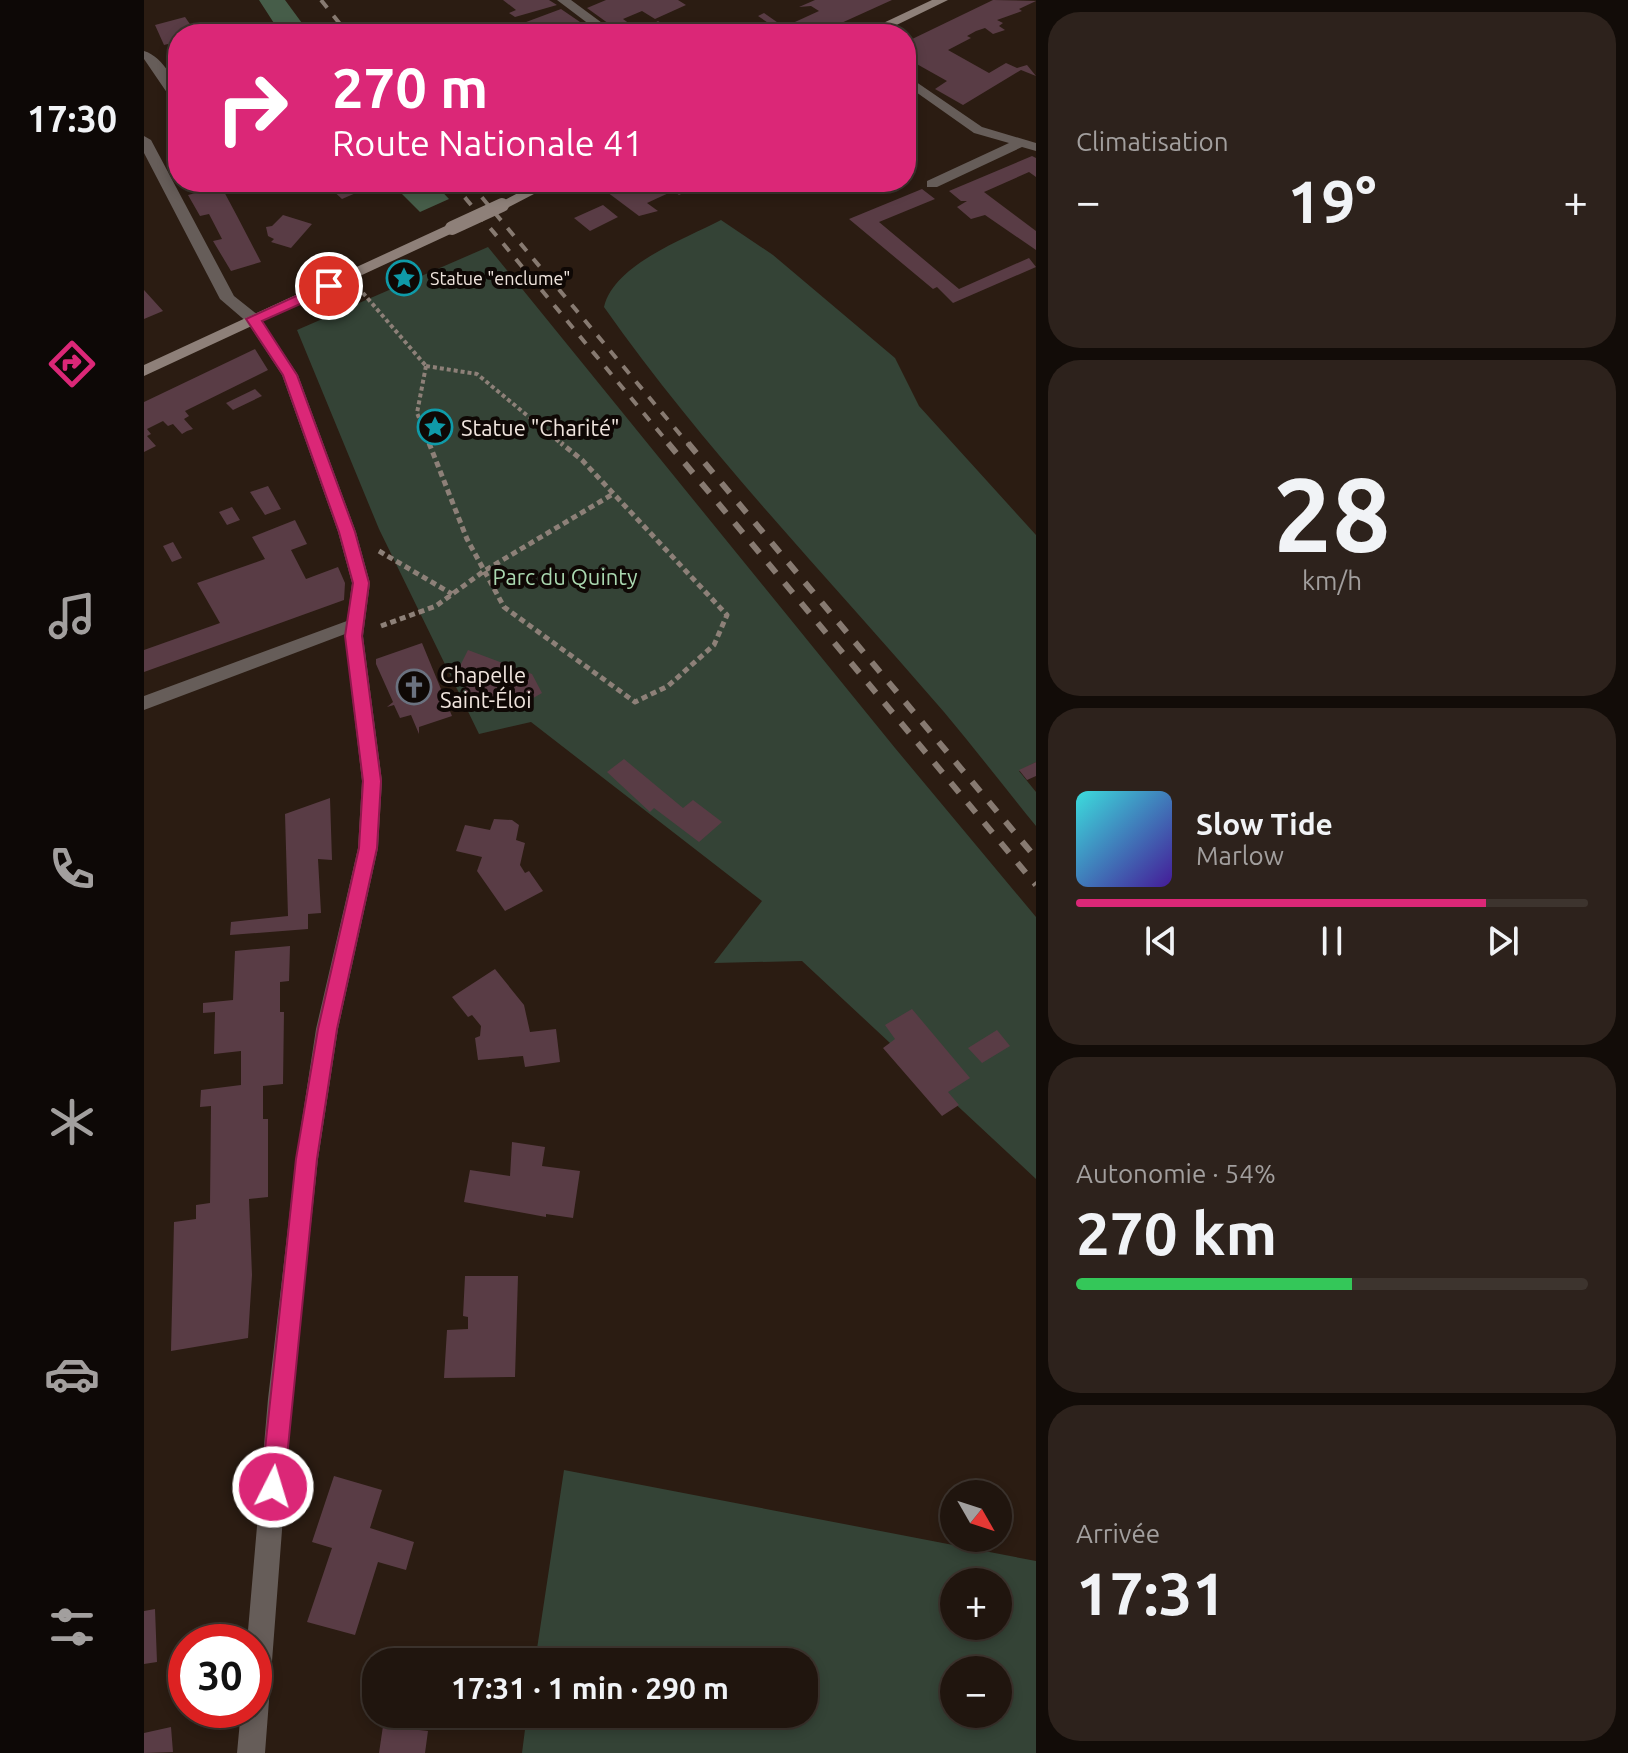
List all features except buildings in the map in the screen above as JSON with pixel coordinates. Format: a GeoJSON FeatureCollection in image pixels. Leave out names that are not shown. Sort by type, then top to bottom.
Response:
{"type":"FeatureCollection","features":[{"type":"Feature","properties":{"kind":"main road"},"geometry":{"type":"LineString","coordinates":[[889,24],[942,0]]}},
{"type":"Feature","properties":{"kind":"main road"},"geometry":{"type":"LineString","coordinates":[[144,371],[529,192]]}},
{"type":"Feature","properties":{"kind":"street"},"geometry":{"type":"LineString","coordinates":[[563,0],[596,24]]}},
{"type":"Feature","properties":{"kind":"street"},"geometry":{"type":"LineString","coordinates":[[144,140],[150,164],[168,179]]}},
{"type":"Feature","properties":{"kind":"street"},"geometry":{"type":"LineString","coordinates":[[178,192],[228,299],[253,319],[290,375],[347,532],[361,583],[354,636],[372,781],[368,848],[327,1029],[307,1159],[280,1399],[251,1753]]}},
{"type":"Feature","properties":{"kind":"lane"},"geometry":{"type":"LineString","coordinates":[[144,55],[152,58],[168,84]]}},
{"type":"Feature","properties":{"kind":"lane"},"geometry":{"type":"LineString","coordinates":[[916,86],[978,130],[1029,144]]}},
{"type":"Feature","properties":{"kind":"lane"},"geometry":{"type":"LineString","coordinates":[[932,184],[1029,144]]}},
{"type":"Feature","properties":{"kind":"lane"},"geometry":{"type":"LineString","coordinates":[[144,703],[355,624]]}},
{"type":"Feature","properties":{"kind":"path"},"geometry":{"type":"LineString","coordinates":[[365,295],[426,366],[477,374],[582,460],[727,615],[714,645],[668,686],[635,702],[504,607],[467,539],[417,413],[426,366]]}},
{"type":"Feature","properties":{"kind":"path"},"geometry":{"type":"LineString","coordinates":[[410,616],[436,606],[484,571],[613,494]]}},
{"type":"Feature","properties":{"kind":"path"},"geometry":{"type":"LineString","coordinates":[[347,532],[452,594]]}},
{"type":"Feature","properties":{"kind":"green space"},"geometry":{"type":"Polygon","coordinates":[[[259,0],[285,0],[303,24],[275,24],[259,0]]]}},
{"type":"Feature","properties":{"kind":"green space"},"geometry":{"type":"Polygon","coordinates":[[[400,192],[442,192],[449,199],[420,212],[400,192]]]}},
{"type":"Feature","properties":{"kind":"green space"},"geometry":{"type":"Polygon","coordinates":[[[721,220],[773,255],[895,358],[919,406],[1036,535],[1036,762],[1019,771],[1036,792],[1036,826],[944,712],[726,464],[604,307],[610,292],[636,266],[653,254],[721,220]]]}},
{"type":"Feature","properties":{"kind":"green space","name":"Parc du Quinty"},"geometry":{"type":"Polygon","coordinates":[[[488,247],[1036,917],[1036,1179],[802,961],[714,963],[762,901],[531,722],[479,734],[379,529],[297,330],[488,247]]]}},
{"type":"Feature","properties":{"kind":"green space"},"geometry":{"type":"Polygon","coordinates":[[[564,1470],[940,1542],[940,1552],[989,1552],[1036,1561],[1036,1753],[522,1753],[525,1728],[818,1728],[818,1648],[537,1648],[564,1470]]]}},
{"type":"Feature","properties":{"kind":"railway"},"geometry":{"type":"LineString","coordinates":[[321,0],[340,24]]}},
{"type":"Feature","properties":{"kind":"railway"},"geometry":{"type":"LineString","coordinates":[[460,192],[670,445]]}},
{"type":"Feature","properties":{"kind":"railway"},"geometry":{"type":"LineString","coordinates":[[477,192],[689,445]]}},
{"type":"Feature","properties":{"kind":"railway"},"geometry":{"type":"LineString","coordinates":[[668,443],[1036,885]]}},
{"type":"Feature","properties":{"kind":"railway"},"geometry":{"type":"LineString","coordinates":[[688,443],[1036,858]]}},
{"type":"Feature","properties":{"kind":"place","name":"Statue \"enclume\""},"geometry":{"type":"Point","coordinates":[404,278]}},
{"type":"Feature","properties":{"kind":"place","name":"Statue \"Charité\""},"geometry":{"type":"Point","coordinates":[435,427]}},
{"type":"Feature","properties":{"kind":"place","name":"Chapelle Saint-Éloi"},"geometry":{"type":"Point","coordinates":[414,687]}},
{"type":"Feature","properties":{"kind":"route"},"geometry":{"type":"LineString","coordinates":[[273,1487],[307,1159],[327,1029],[368,848],[372,781],[354,636],[361,583],[347,532],[290,375],[253,319],[329,286]]}}]}
